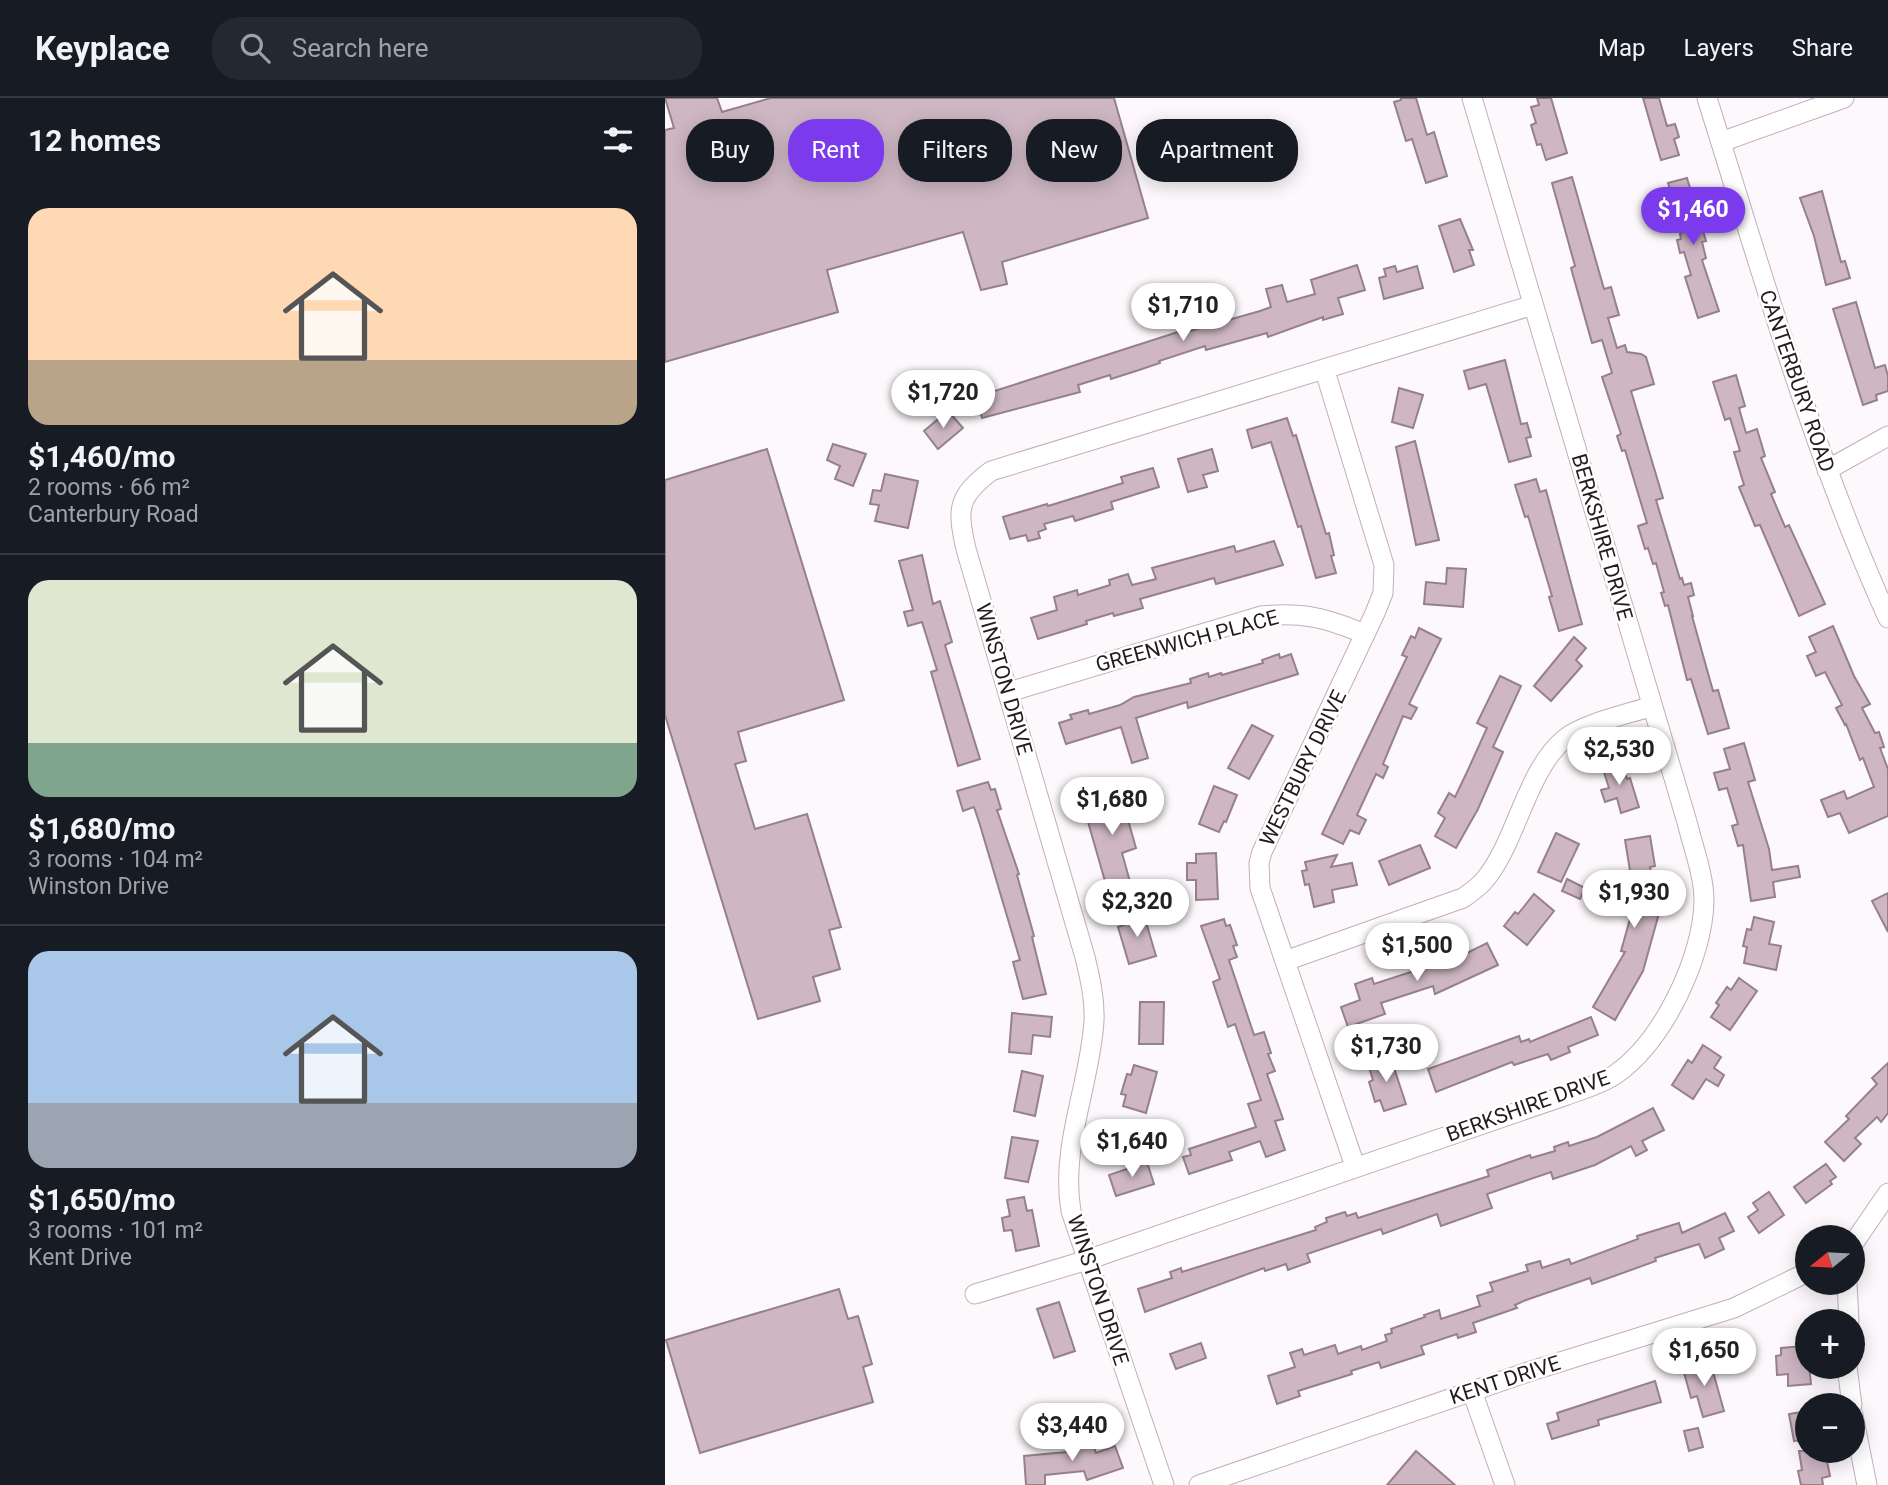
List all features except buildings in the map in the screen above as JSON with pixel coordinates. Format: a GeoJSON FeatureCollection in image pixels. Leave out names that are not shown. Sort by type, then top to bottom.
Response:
{"type":"FeatureCollection","features":[{"type":"Feature","properties":{"kind":"street","name":"BERKSHIRE DRIVE"},"geometry":{"type":"LineString","coordinates":[[975,1294],[1087,1260],[1567,1095],[1614,1076],[1636,1057],[1654,1036],[1688,971],[1702,935],[1702,882],[1687,822],[1472,98]]}},
{"type":"Feature","properties":{"kind":"street","name":"CANTERBURY ROAD"},"geometry":{"type":"LineString","coordinates":[[1707,98],[1796,383],[1852,535],[1888,618]]}},
{"type":"Feature","properties":{"kind":"street"},"geometry":{"type":"LineString","coordinates":[[1721,142],[1844,98]]}},
{"type":"Feature","properties":{"kind":"street","name":"WINSTON DRIVE"},"geometry":{"type":"LineString","coordinates":[[1164,1485],[1071,1212],[1067,1189],[1068,1167],[1091,1044],[1093,994],[1085,957],[966,549],[959,518],[962,502],[974,485],[991,471],[1533,306]]}},
{"type":"Feature","properties":{"kind":"street","name":"WESTBURY DRIVE"},"geometry":{"type":"LineString","coordinates":[[1325,371],[1384,565],[1383,593],[1342,687],[1274,823],[1259,863],[1260,888],[1355,1167]]}},
{"type":"Feature","properties":{"kind":"street"},"geometry":{"type":"LineString","coordinates":[[1827,470],[1888,436]]}},
{"type":"Feature","properties":{"kind":"street","name":"GREENWICH PLACE"},"geometry":{"type":"LineString","coordinates":[[1009,692],[1261,616],[1304,614],[1365,634]]}},
{"type":"Feature","properties":{"kind":"street"},"geometry":{"type":"LineString","coordinates":[[1285,961],[1463,898],[1485,880],[1496,864],[1542,769],[1565,739],[1576,731],[1652,706]]}},
{"type":"Feature","properties":{"kind":"street"},"geometry":{"type":"LineString","coordinates":[[1865,1226],[1888,1192]]}},
{"type":"Feature","properties":{"kind":"street","name":"KENT DRIVE"},"geometry":{"type":"LineString","coordinates":[[1199,1485],[1472,1391],[1734,1308],[1795,1278]]}},
{"type":"Feature","properties":{"kind":"street"},"geometry":{"type":"LineString","coordinates":[[1472,1391],[1505,1485]]}},
{"type":"Feature","properties":{"kind":"street"},"geometry":{"type":"LineString","coordinates":[[1863,1463],[1867,1485]]}}]}
